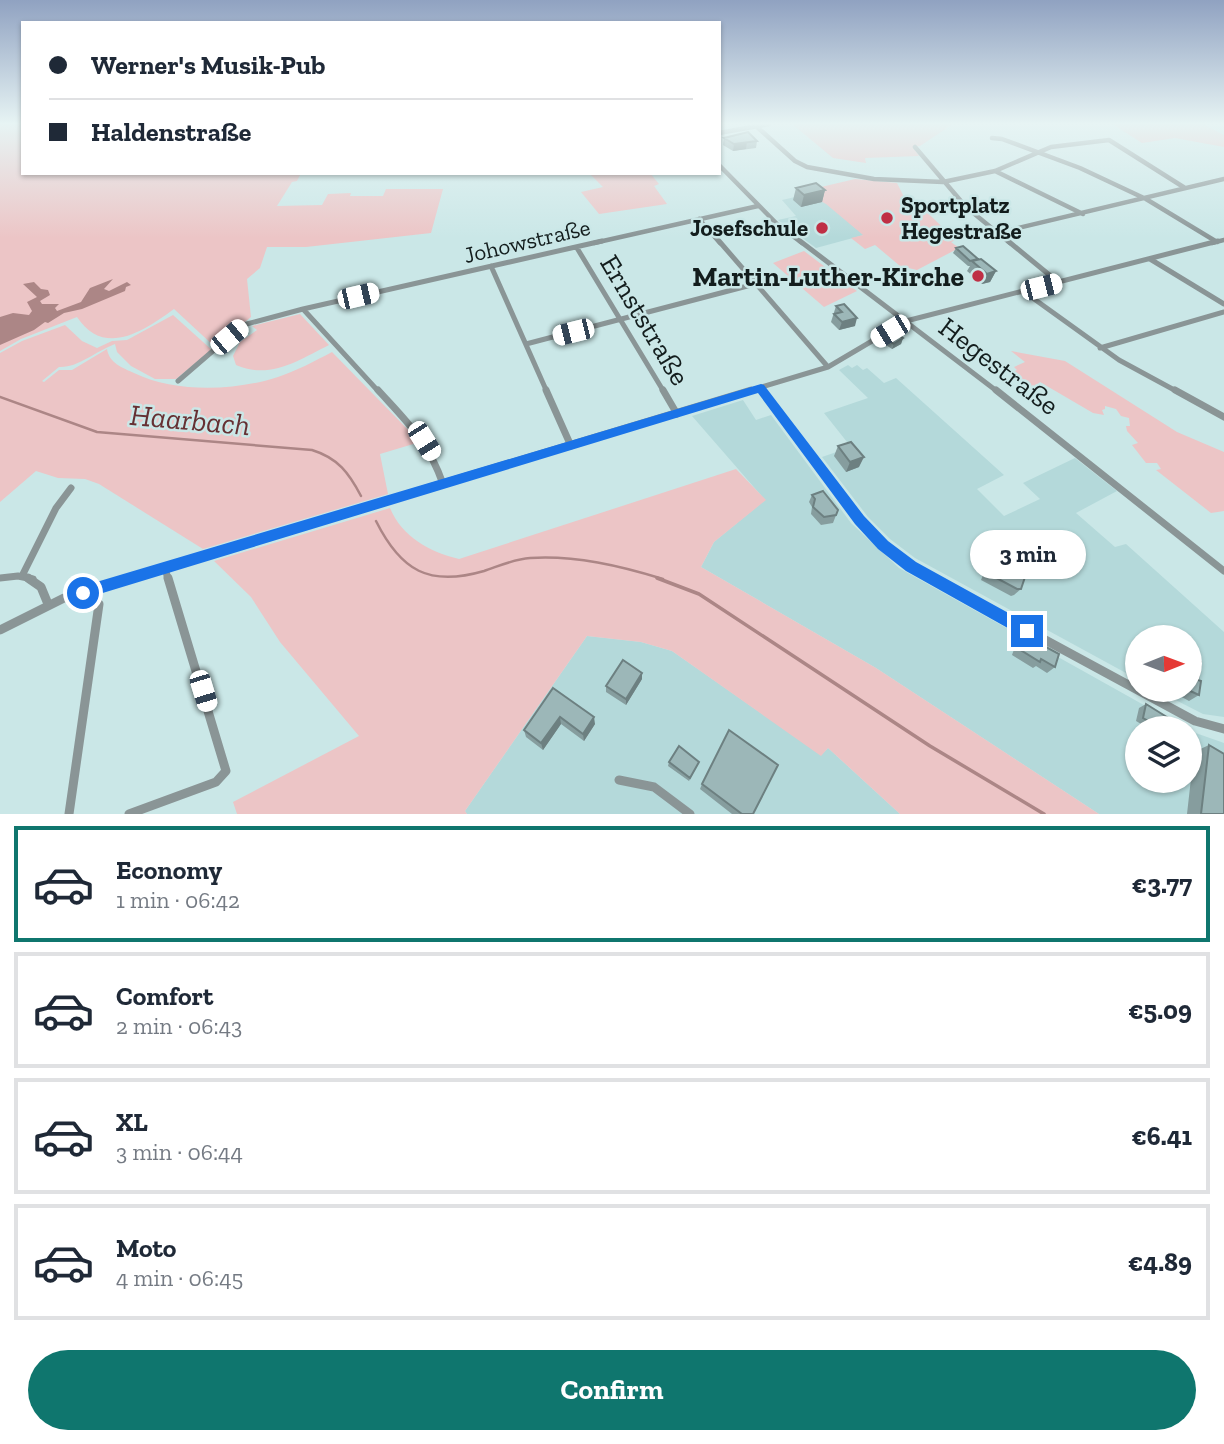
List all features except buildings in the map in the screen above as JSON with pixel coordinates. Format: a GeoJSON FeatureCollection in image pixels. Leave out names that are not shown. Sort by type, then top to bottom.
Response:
{"type":"FeatureCollection","features":[{"type":"Feature","properties":{"kind":"street"},"geometry":{"type":"LineString","coordinates":[[797,162],[813,169],[895,181],[943,182],[995,171],[1015,162]]}},
{"type":"Feature","properties":{"kind":"street"},"geometry":{"type":"LineString","coordinates":[[927,162],[966,207],[1058,282]]}},
{"type":"Feature","properties":{"kind":"street"},"geometry":{"type":"LineString","coordinates":[[1060,162],[1146,199],[1217,242]]}},
{"type":"Feature","properties":{"kind":"street"},"geometry":{"type":"LineString","coordinates":[[1143,162],[1185,188]]}},
{"type":"Feature","properties":{"kind":"street","name":"Hegestraße"},"geometry":{"type":"LineString","coordinates":[[721,167],[778,225],[1060,439],[1224,571]]}},
{"type":"Feature","properties":{"kind":"street"},"geometry":{"type":"LineString","coordinates":[[995,171],[1083,215]]}},
{"type":"Feature","properties":{"kind":"street"},"geometry":{"type":"LineString","coordinates":[[998,233],[1083,215],[1224,179]]}},
{"type":"Feature","properties":{"kind":"street","name":"Johowstraße"},"geometry":{"type":"LineString","coordinates":[[178,381],[243,325],[758,206]]}},
{"type":"Feature","properties":{"kind":"street"},"geometry":{"type":"LineString","coordinates":[[699,219],[828,367]]}},
{"type":"Feature","properties":{"kind":"street"},"geometry":{"type":"LineString","coordinates":[[0,630],[48,604],[828,367],[906,321],[1224,240]]}},
{"type":"Feature","properties":{"kind":"street","name":"Ernststraße"},"geometry":{"type":"LineString","coordinates":[[577,248],[677,414]]}},
{"type":"Feature","properties":{"kind":"street"},"geometry":{"type":"LineString","coordinates":[[1150,259],[1224,304]]}},
{"type":"Feature","properties":{"kind":"street"},"geometry":{"type":"LineString","coordinates":[[491,267],[571,446]]}},
{"type":"Feature","properties":{"kind":"street"},"geometry":{"type":"LineString","coordinates":[[526,344],[755,284]]}},
{"type":"Feature","properties":{"kind":"street"},"geometry":{"type":"LineString","coordinates":[[1023,291],[1100,348],[1224,417]]}},
{"type":"Feature","properties":{"kind":"street"},"geometry":{"type":"LineString","coordinates":[[303,309],[424,441],[434,458],[443,484]]}},
{"type":"Feature","properties":{"kind":"street"},"geometry":{"type":"LineString","coordinates":[[1100,348],[1224,312]]}},
{"type":"Feature","properties":{"kind":"street"},"geometry":{"type":"LineString","coordinates":[[761,388],[859,520],[895,555],[936,581],[1195,721],[1224,729]]}},
{"type":"Feature","properties":{"kind":"street"},"geometry":{"type":"LineString","coordinates":[[22,576],[37,552],[62,498],[71,488]]}},
{"type":"Feature","properties":{"kind":"street"},"geometry":{"type":"LineString","coordinates":[[129,814],[216,782],[223,777],[227,768],[165,568]]}},
{"type":"Feature","properties":{"kind":"street"},"geometry":{"type":"LineString","coordinates":[[0,578],[22,576],[36,580],[43,586],[48,604]]}},
{"type":"Feature","properties":{"kind":"street"},"geometry":{"type":"LineString","coordinates":[[69,814],[99,604]]}},
{"type":"Feature","properties":{"kind":"street"},"geometry":{"type":"LineString","coordinates":[[619,780],[654,787],[690,814]]}},
{"type":"Feature","properties":{"kind":"shaded area"},"geometry":{"type":"Polygon","coordinates":[[[0,162],[21,162],[21,175],[300,175],[297,181],[292,182],[277,206],[322,205],[328,194],[383,196],[386,189],[443,189],[431,233],[306,247],[267,247],[260,268],[247,279],[251,317],[215,347],[174,309],[150,325],[124,337],[99,336],[77,317],[21,339],[0,351],[0,162]]]}},
{"type":"Feature","properties":{"kind":"shaded area"},"geometry":{"type":"Polygon","coordinates":[[[591,175],[652,175],[659,184],[654,186],[667,204],[599,214],[581,192],[603,187],[591,175]]]}},
{"type":"Feature","properties":{"kind":"shaded area","name":"Sportplatz Hegestraße"},"geometry":{"type":"Polygon","coordinates":[[[855,179],[897,183],[905,199],[913,199],[956,240],[951,242],[959,248],[917,270],[900,266],[875,245],[865,249],[851,238],[863,235],[826,204],[808,194],[821,187],[855,179]]]}},
{"type":"Feature","properties":{"kind":"shaded area","name":"Josefschule"},"geometry":{"type":"Polygon","coordinates":[[[808,194],[826,203],[864,235],[816,248],[778,220],[796,216],[782,200],[808,194]]]}},
{"type":"Feature","properties":{"kind":"shaded area"},"geometry":{"type":"Polygon","coordinates":[[[804,251],[857,291],[824,307],[773,263],[804,251]]]}},
{"type":"Feature","properties":{"kind":"shaded area"},"geometry":{"type":"Polygon","coordinates":[[[113,279],[104,289],[109,291],[127,282],[131,285],[126,287],[125,291],[82,309],[64,313],[0,345],[0,317],[13,313],[29,315],[32,311],[27,302],[37,297],[23,284],[34,282],[41,289],[48,290],[50,295],[40,301],[42,304],[59,304],[55,308],[57,311],[81,302],[90,288],[113,279]]]}},
{"type":"Feature","properties":{"kind":"shaded area"},"geometry":{"type":"Polygon","coordinates":[[[300,314],[329,345],[295,362],[272,369],[249,369],[236,365],[233,356],[240,342],[257,330],[252,326],[300,314]]]}},
{"type":"Feature","properties":{"kind":"shaded area"},"geometry":{"type":"Polygon","coordinates":[[[173,315],[212,350],[176,379],[155,379],[131,366],[117,352],[115,344],[80,362],[59,367],[42,381],[59,370],[72,370],[107,349],[117,364],[150,379],[205,388],[261,382],[299,369],[332,352],[420,442],[380,454],[388,494],[203,549],[99,484],[85,479],[58,478],[36,471],[0,502],[0,353],[22,341],[65,325],[82,341],[97,348],[112,341],[127,340],[173,315]]]}},
{"type":"Feature","properties":{"kind":"shaded area"},"geometry":{"type":"Polygon","coordinates":[[[1011,351],[1065,361],[1177,432],[1224,452],[1224,511],[1211,513],[1156,470],[1161,469],[1157,463],[1146,463],[1132,445],[1138,443],[1127,431],[1126,426],[1130,426],[1129,418],[1121,416],[1116,409],[1105,406],[1102,410],[1104,415],[1093,413],[1040,382],[1033,389],[1011,373],[1017,370],[1014,367],[1025,362],[1011,351]]]}},
{"type":"Feature","properties":{"kind":"shaded area"},"geometry":{"type":"Polygon","coordinates":[[[848,365],[852,368],[857,365],[863,370],[867,368],[884,383],[896,378],[1004,475],[977,489],[1004,516],[1040,499],[1023,483],[1075,458],[1117,491],[1076,513],[1115,547],[1126,544],[1224,632],[1224,717],[1203,714],[1180,702],[1202,702],[1202,625],[1125,625],[1125,672],[915,558],[890,539],[868,517],[822,457],[851,447],[824,413],[868,398],[839,370],[848,365]]]}},
{"type":"Feature","properties":{"kind":"shaded area"},"geometry":{"type":"Polygon","coordinates":[[[743,400],[756,420],[771,415],[851,523],[899,568],[1125,694],[1125,702],[1139,702],[1164,716],[1125,716],[1125,793],[1202,793],[1202,735],[1224,743],[1224,814],[1099,814],[876,668],[701,567],[714,542],[765,500],[692,416],[743,400]]]}},
{"type":"Feature","properties":{"kind":"shaded area"},"geometry":{"type":"Polygon","coordinates":[[[736,469],[766,500],[714,542],[701,567],[876,668],[1099,814],[900,814],[828,748],[821,756],[672,651],[641,642],[587,636],[465,811],[467,814],[237,814],[233,802],[359,736],[280,642],[251,597],[214,561],[390,508],[402,527],[418,542],[459,559],[736,469]]]}},
{"type":"Feature","properties":{"kind":"shaded area"},"geometry":{"type":"Polygon","coordinates":[[[587,636],[641,642],[672,651],[821,755],[828,748],[900,814],[467,814],[465,811],[587,636]]]}},
{"type":"Feature","properties":{"kind":"waterway","name":"Haarbach"},"geometry":{"type":"LineString","coordinates":[[0,397],[97,432],[312,450],[329,457],[342,467],[361,496]]}},
{"type":"Feature","properties":{"kind":"waterway"},"geometry":{"type":"LineString","coordinates":[[376,521],[396,552],[407,563],[432,575],[465,575],[530,558],[564,558],[598,562],[663,579]]}},
{"type":"Feature","properties":{"kind":"waterway"},"geometry":{"type":"LineString","coordinates":[[657,578],[699,594],[930,746],[1044,814]]}},
{"type":"Feature","properties":{"kind":"place","name":"Sportplatz Hegestraße"},"geometry":{"type":"Point","coordinates":[887,218]}},
{"type":"Feature","properties":{"kind":"place","name":"Josefschule"},"geometry":{"type":"Point","coordinates":[822,228]}},
{"type":"Feature","properties":{"kind":"place","name":"Martin-Luther-Kirche"},"geometry":{"type":"Point","coordinates":[978,276]}},
{"type":"Feature","properties":{"kind":"route"},"geometry":{"type":"LineString","coordinates":[[83,593],[761,388],[859,520],[883,545],[936,581],[1027,631]]}}]}
